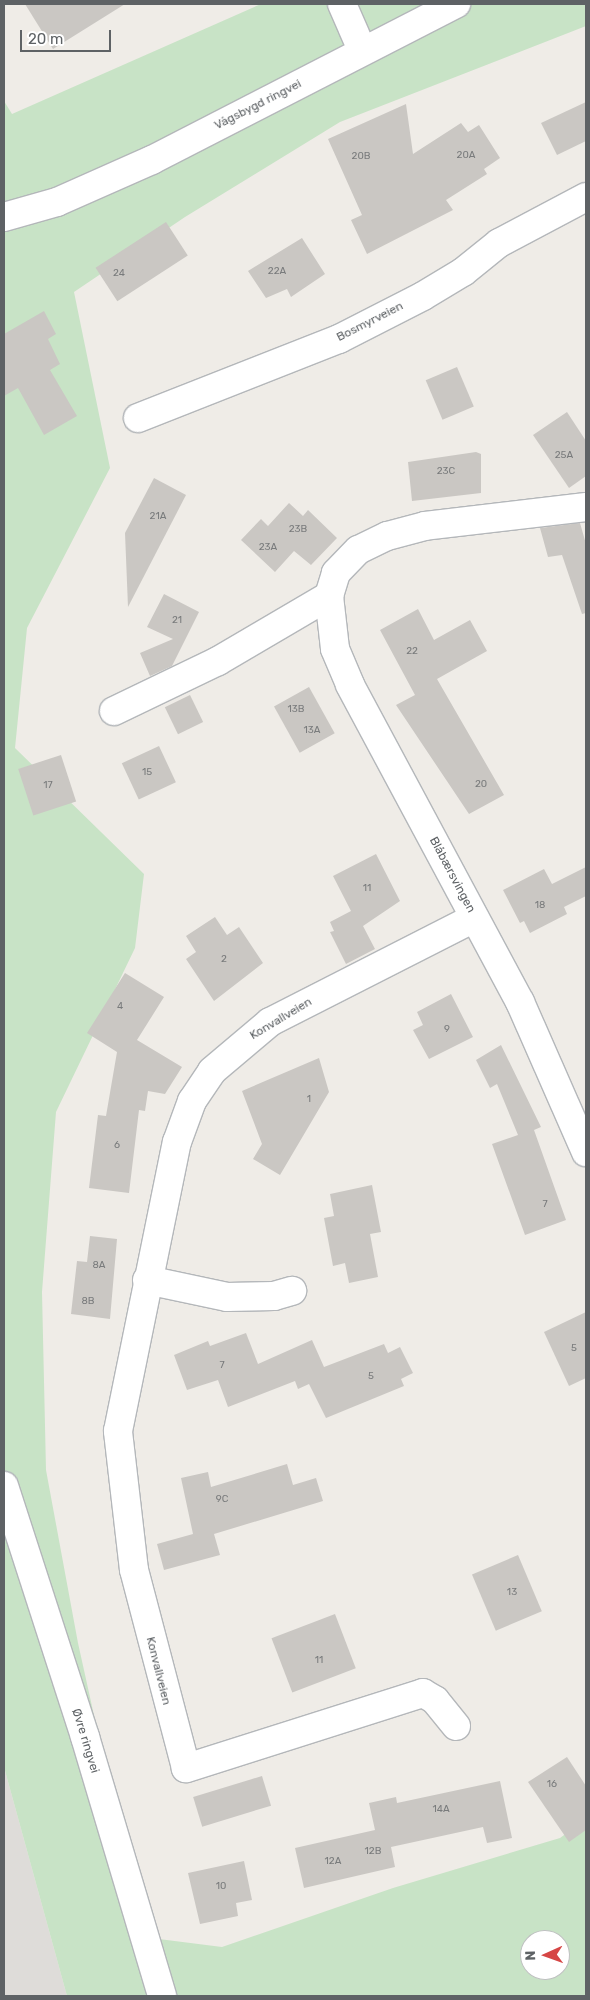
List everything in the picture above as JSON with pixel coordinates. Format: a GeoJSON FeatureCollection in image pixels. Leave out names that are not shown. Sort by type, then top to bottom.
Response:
{"type":"FeatureCollection","features":[{"type":"Feature","properties":{"kind":"street"},"geometry":{"type":"LineString","coordinates":[[342,4],[362,50]]}},
{"type":"Feature","properties":{"kind":"street","name":"Vågsbygd ringvei"},"geometry":{"type":"LineString","coordinates":[[4,217],[57,202],[152,160],[362,50],[456,4]]}},
{"type":"Feature","properties":{"kind":"street","name":"Bosmyrveien"},"geometry":{"type":"LineString","coordinates":[[138,418],[233,378],[282,363],[356,330],[463,272],[498,242],[586,196]]}},
{"type":"Feature","properties":{"kind":"street","name":"Vågsbygd ringvei"},"geometry":{"type":"LineString","coordinates":[[4,233],[34,222],[57,202]]}},
{"type":"Feature","properties":{"kind":"street","name":"Blåbærsvingen"},"geometry":{"type":"LineString","coordinates":[[586,507],[425,526],[388,536],[358,550],[336,574],[329,596],[335,649],[350,685],[539,1039],[586,1152]]}},
{"type":"Feature","properties":{"kind":"street"},"geometry":{"type":"LineString","coordinates":[[114,711],[218,661],[329,596]]}},
{"type":"Feature","properties":{"kind":"street","name":"Konvallveien"},"geometry":{"type":"LineString","coordinates":[[456,1726],[435,1700],[423,1693],[186,1768],[142,1607],[119,1466],[118,1431],[147,1280],[177,1142],[192,1101],[212,1071],[270,1022],[474,918]]}},
{"type":"Feature","properties":{"kind":"street"},"geometry":{"type":"LineString","coordinates":[[147,1280],[227,1297],[274,1296],[292,1291]]}},
{"type":"Feature","properties":{"kind":"street","name":"Øvre ringvei"},"geometry":{"type":"LineString","coordinates":[[4,1486],[85,1737],[162,1996]]}},
{"type":"Feature","properties":{"kind":"shaded area"},"geometry":{"type":"Polygon","coordinates":[[[4,1767],[67,1996],[4,1996],[4,1767]]]}},
{"type":"Feature","properties":{"kind":"green space"},"geometry":{"type":"Polygon","coordinates":[[[261,4],[586,4],[586,26],[340,122],[185,217],[74,292],[110,468],[27,628],[15,748],[144,874],[135,948],[56,1112],[42,1292],[46,1470],[78,1643],[143,1937],[222,1947],[393,1888],[560,1838],[586,1819],[586,1996],[67,1996],[4,1767],[4,101],[12,114],[261,4]]]}},
{"type":"Feature","properties":{"kind":"building"},"geometry":{"type":"Polygon","coordinates":[[[25,4],[125,4],[53,49],[25,4]]]}},
{"type":"Feature","properties":{"kind":"building"},"geometry":{"type":"Polygon","coordinates":[[[586,102],[586,141],[557,155],[541,123],[586,102]]]}},
{"type":"Feature","properties":{"kind":"building"},"geometry":{"type":"Polygon","coordinates":[[[406,104],[413,154],[461,123],[468,132],[479,125],[500,158],[484,169],[487,174],[446,200],[453,210],[367,254],[351,220],[362,215],[328,139],[406,104]]]}},
{"type":"Feature","properties":{"kind":"building"},"geometry":{"type":"Polygon","coordinates":[[[166,222],[188,256],[117,301],[96,268],[166,222]]]}},
{"type":"Feature","properties":{"kind":"building"},"geometry":{"type":"Polygon","coordinates":[[[302,238],[325,274],[291,297],[287,289],[266,298],[248,271],[302,238]]]}},
{"type":"Feature","properties":{"kind":"building"},"geometry":{"type":"Polygon","coordinates":[[[44,311],[56,334],[48,339],[60,364],[50,370],[77,416],[44,435],[18,388],[4,396],[4,334],[44,311]]]}},
{"type":"Feature","properties":{"kind":"building"},"geometry":{"type":"Polygon","coordinates":[[[457,367],[474,407],[443,420],[426,380],[457,367]]]}},
{"type":"Feature","properties":{"kind":"building"},"geometry":{"type":"Polygon","coordinates":[[[567,412],[586,441],[586,476],[569,488],[533,435],[567,412]]]}},
{"type":"Feature","properties":{"kind":"building"},"geometry":{"type":"Polygon","coordinates":[[[476,452],[481,454],[481,493],[412,501],[408,462],[476,452]]]}},
{"type":"Feature","properties":{"kind":"building"},"geometry":{"type":"Polygon","coordinates":[[[154,478],[186,495],[128,607],[125,533],[154,478]]]}},
{"type":"Feature","properties":{"kind":"building"},"geometry":{"type":"Polygon","coordinates":[[[289,503],[303,516],[308,510],[337,538],[311,565],[294,551],[275,572],[241,540],[261,519],[268,526],[289,503]]]}},
{"type":"Feature","properties":{"kind":"building"},"geometry":{"type":"Polygon","coordinates":[[[580,523],[586,544],[586,613],[582,614],[562,555],[548,557],[540,528],[580,523]]]}},
{"type":"Feature","properties":{"kind":"building"},"geometry":{"type":"Polygon","coordinates":[[[164,594],[199,612],[172,666],[150,676],[140,653],[173,639],[147,627],[164,594]]]}},
{"type":"Feature","properties":{"kind":"building"},"geometry":{"type":"Polygon","coordinates":[[[418,609],[434,640],[470,620],[487,651],[437,679],[504,795],[469,814],[396,705],[415,695],[380,630],[418,609]]]}},
{"type":"Feature","properties":{"kind":"building"},"geometry":{"type":"Polygon","coordinates":[[[309,687],[335,733],[300,753],[274,706],[309,687]]]}},
{"type":"Feature","properties":{"kind":"building"},"geometry":{"type":"Polygon","coordinates":[[[190,695],[203,722],[178,734],[165,707],[190,695]]]}},
{"type":"Feature","properties":{"kind":"building"},"geometry":{"type":"Polygon","coordinates":[[[159,746],[176,782],[139,800],[122,763],[159,746]]]}},
{"type":"Feature","properties":{"kind":"building"},"geometry":{"type":"Polygon","coordinates":[[[61,755],[76,802],[33,816],[18,769],[61,755]]]}},
{"type":"Feature","properties":{"kind":"building"},"geometry":{"type":"Polygon","coordinates":[[[376,854],[400,901],[363,926],[375,949],[346,964],[330,932],[334,931],[330,922],[351,911],[333,876],[376,854]]]}},
{"type":"Feature","properties":{"kind":"building"},"geometry":{"type":"Polygon","coordinates":[[[586,867],[586,896],[564,907],[567,914],[530,933],[524,921],[520,923],[503,890],[544,869],[552,884],[586,867]]]}},
{"type":"Feature","properties":{"kind":"building"},"geometry":{"type":"Polygon","coordinates":[[[215,917],[227,935],[239,927],[263,963],[214,1001],[186,959],[196,952],[186,936],[215,917]]]}},
{"type":"Feature","properties":{"kind":"building"},"geometry":{"type":"Polygon","coordinates":[[[125,973],[164,997],[137,1040],[182,1067],[165,1094],[148,1091],[145,1111],[139,1110],[129,1193],[89,1188],[98,1115],[106,1116],[117,1052],[87,1033],[125,973]]]}},
{"type":"Feature","properties":{"kind":"building"},"geometry":{"type":"Polygon","coordinates":[[[451,994],[473,1037],[429,1059],[413,1030],[423,1025],[417,1012],[451,994]]]}},
{"type":"Feature","properties":{"kind":"building"},"geometry":{"type":"Polygon","coordinates":[[[501,1045],[541,1127],[534,1130],[566,1220],[525,1235],[492,1144],[518,1135],[497,1084],[490,1088],[476,1060],[501,1045]]]}},
{"type":"Feature","properties":{"kind":"building"},"geometry":{"type":"Polygon","coordinates":[[[319,1058],[329,1092],[280,1175],[253,1159],[262,1144],[242,1091],[319,1058]]]}},
{"type":"Feature","properties":{"kind":"building"},"geometry":{"type":"Polygon","coordinates":[[[372,1185],[381,1232],[370,1234],[378,1277],[349,1283],[345,1263],[333,1266],[324,1218],[334,1216],[330,1194],[372,1185]]]}},
{"type":"Feature","properties":{"kind":"building"},"geometry":{"type":"Polygon","coordinates":[[[90,1236],[117,1239],[110,1319],[71,1314],[77,1261],[87,1262],[90,1236]]]}},
{"type":"Feature","properties":{"kind":"building"},"geometry":{"type":"Polygon","coordinates":[[[586,1312],[586,1378],[569,1386],[544,1332],[586,1312]]]}},
{"type":"Feature","properties":{"kind":"building"},"geometry":{"type":"Polygon","coordinates":[[[246,1333],[258,1364],[312,1340],[324,1367],[384,1344],[388,1353],[400,1347],[413,1373],[401,1379],[404,1386],[326,1418],[309,1384],[298,1389],[295,1381],[228,1407],[218,1380],[187,1390],[174,1355],[208,1341],[210,1346],[246,1333]]]}},
{"type":"Feature","properties":{"kind":"building"},"geometry":{"type":"Polygon","coordinates":[[[287,1464],[293,1485],[316,1478],[323,1501],[214,1534],[220,1555],[164,1570],[157,1544],[193,1534],[181,1478],[208,1472],[211,1487],[287,1464]]]}},
{"type":"Feature","properties":{"kind":"building"},"geometry":{"type":"Polygon","coordinates":[[[518,1555],[542,1611],[496,1631],[472,1575],[518,1555]]]}},
{"type":"Feature","properties":{"kind":"building"},"geometry":{"type":"Polygon","coordinates":[[[335,1614],[356,1668],[292,1693],[272,1638],[335,1614]]]}},
{"type":"Feature","properties":{"kind":"building"},"geometry":{"type":"Polygon","coordinates":[[[567,1757],[586,1786],[586,1830],[569,1842],[528,1782],[567,1757]]]}},
{"type":"Feature","properties":{"kind":"building"},"geometry":{"type":"Polygon","coordinates":[[[262,1776],[271,1806],[202,1827],[193,1797],[262,1776]]]}},
{"type":"Feature","properties":{"kind":"building"},"geometry":{"type":"Polygon","coordinates":[[[500,1781],[512,1838],[487,1843],[483,1827],[391,1847],[395,1867],[304,1888],[295,1848],[375,1830],[369,1803],[396,1797],[397,1803],[500,1781]]]}},
{"type":"Feature","properties":{"kind":"building"},"geometry":{"type":"Polygon","coordinates":[[[244,1861],[252,1900],[236,1903],[238,1916],[200,1924],[188,1873],[244,1861]]]}}]}
